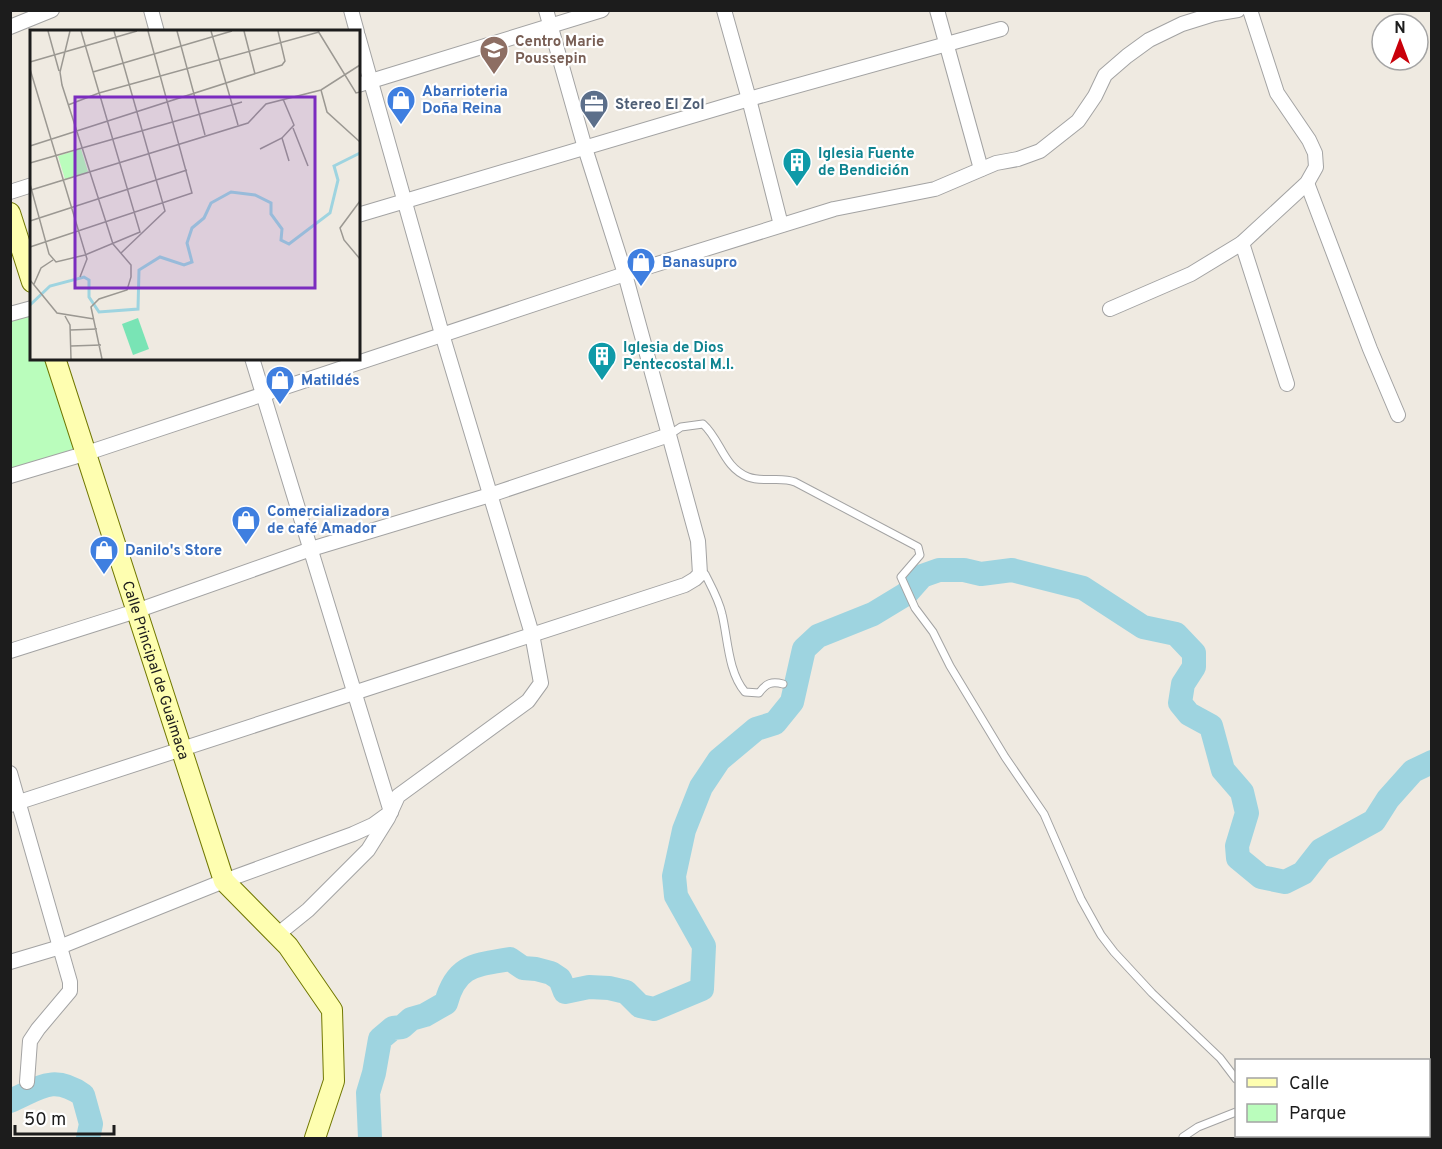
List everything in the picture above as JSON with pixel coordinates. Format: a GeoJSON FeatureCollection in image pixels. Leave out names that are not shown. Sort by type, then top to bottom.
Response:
{"type":"FeatureCollection","features":[{"type":"Feature","properties":{"kind":"main road"},"geometry":{"type":"LineString","coordinates":[[10,213],[30,276]]}},
{"type":"Feature","properties":{"kind":"main road","name":"Calle Principal de Guaimaca"},"geometry":{"type":"LineString","coordinates":[[56,360],[84,454],[224,881]]}},
{"type":"Feature","properties":{"kind":"main road"},"geometry":{"type":"LineString","coordinates":[[224,881],[288,946],[332,1010],[334,1081],[315,1138]]}},
{"type":"Feature","properties":{"kind":"street"},"geometry":{"type":"LineString","coordinates":[[10,27],[52,10]]}},
{"type":"Feature","properties":{"kind":"street"},"geometry":{"type":"LineString","coordinates":[[151,10],[156,30]]}},
{"type":"Feature","properties":{"kind":"street"},"geometry":{"type":"LineString","coordinates":[[351,10],[356,30]]}},
{"type":"Feature","properties":{"kind":"street"},"geometry":{"type":"LineString","coordinates":[[15,804],[685,585],[700,574],[698,541],[625,274],[585,148],[546,10]]}},
{"type":"Feature","properties":{"kind":"street"},"geometry":{"type":"LineString","coordinates":[[365,83],[602,10]]}},
{"type":"Feature","properties":{"kind":"street"},"geometry":{"type":"LineString","coordinates":[[724,10],[781,225]]}},
{"type":"Feature","properties":{"kind":"street"},"geometry":{"type":"LineString","coordinates":[[937,10],[981,169]]}},
{"type":"Feature","properties":{"kind":"street"},"geometry":{"type":"LineString","coordinates":[[10,476],[84,454],[625,274],[834,209],[935,189],[996,163],[1018,159],[1040,151],[1078,121],[1095,96],[1105,75],[1149,40],[1193,21],[1214,14],[1238,10]]}},
{"type":"Feature","properties":{"kind":"street"},"geometry":{"type":"LineString","coordinates":[[1110,309],[1191,274],[1242,243],[1307,183],[1316,167],[1315,153],[1310,140],[1277,93],[1250,10]]}},
{"type":"Feature","properties":{"kind":"street"},"geometry":{"type":"LineString","coordinates":[[360,214],[749,99],[1001,29]]}},
{"type":"Feature","properties":{"kind":"street"},"geometry":{"type":"LineString","coordinates":[[277,935],[308,910],[368,850],[398,796],[528,701],[542,683],[532,635],[405,202],[365,83],[360,49]]}},
{"type":"Feature","properties":{"kind":"street"},"geometry":{"type":"LineString","coordinates":[[1307,183],[1370,349],[1398,415]]}},
{"type":"Feature","properties":{"kind":"street"},"geometry":{"type":"LineString","coordinates":[[10,192],[30,186]]}},
{"type":"Feature","properties":{"kind":"street"},"geometry":{"type":"LineString","coordinates":[[1242,243],[1287,384]]}},
{"type":"Feature","properties":{"kind":"street"},"geometry":{"type":"LineString","coordinates":[[10,314],[30,309]]}},
{"type":"Feature","properties":{"kind":"street"},"geometry":{"type":"LineString","coordinates":[[253,360],[391,812]]}},
{"type":"Feature","properties":{"kind":"street"},"geometry":{"type":"LineString","coordinates":[[10,651],[136,611],[311,549],[490,495],[669,435]]}},
{"type":"Feature","properties":{"kind":"street"},"geometry":{"type":"LineString","coordinates":[[10,773],[15,804],[70,982],[70,991],[30,1041],[27,1082]]}},
{"type":"Feature","properties":{"kind":"street"},"geometry":{"type":"LineString","coordinates":[[10,963],[353,834],[373,825],[391,812]]}},
{"type":"Feature","properties":{"kind":"lane"},"geometry":{"type":"LineString","coordinates":[[669,435],[681,428],[703,424],[709,429],[735,470],[760,480],[788,479],[918,547],[920,555],[901,577],[915,608],[933,632],[950,666],[1005,757],[1044,814],[1081,899],[1101,935],[1152,993],[1221,1058],[1235,1078]]}},
{"type":"Feature","properties":{"kind":"lane"},"geometry":{"type":"LineString","coordinates":[[700,574],[705,574],[722,611],[728,647],[740,685],[745,692],[759,693],[765,685],[770,683],[783,684]]}},
{"type":"Feature","properties":{"kind":"lane"},"geometry":{"type":"LineString","coordinates":[[1183,1137],[1198,1127],[1235,1112]]}},
{"type":"Feature","properties":{"kind":"green space"},"geometry":{"type":"Polygon","coordinates":[[[30,312],[30,360],[50,360],[77,450],[11,469],[11,318],[30,312]]]}},
{"type":"Feature","properties":{"kind":"waterway"},"geometry":{"type":"LineString","coordinates":[[370,1138],[368,1093],[380,1039],[393,1028],[402,1027],[411,1019],[425,1015],[446,1003],[455,981],[469,969],[510,959],[523,968],[551,973],[560,979],[565,992],[589,987],[609,988],[626,992],[640,1006],[654,1009],[702,989],[704,946],[676,896],[674,876],[684,830],[701,787],[719,760],[756,729],[775,723],[792,702],[804,649],[818,636],[873,614],[906,594],[922,576],[939,570],[964,570],[981,574],[1012,570],[1083,588],[1143,627],[1176,634],[1194,653],[1194,667],[1183,684],[1180,703],[1189,714],[1211,726],[1223,770],[1242,792],[1247,813],[1237,846],[1238,858],[1261,877],[1285,882],[1303,873],[1321,850],[1374,821],[1388,799],[1413,771],[1432,762]]}},
{"type":"Feature","properties":{"kind":"waterway"},"geometry":{"type":"LineString","coordinates":[[10,1101],[47,1085],[63,1085],[72,1089],[83,1095],[91,1124],[88,1138]]}},
{"type":"Feature","properties":{"kind":"place","name":"Centro Marie Poussepin"},"geometry":{"type":"Point","coordinates":[494,76]}},
{"type":"Feature","properties":{"kind":"place","name":"Abarrioteria Doña Reina"},"geometry":{"type":"Point","coordinates":[401,126]}},
{"type":"Feature","properties":{"kind":"place","name":"Stereo El Zol"},"geometry":{"type":"Point","coordinates":[594,130]}},
{"type":"Feature","properties":{"kind":"place","name":"Iglesia Fuente de Bendición"},"geometry":{"type":"Point","coordinates":[797,188]}},
{"type":"Feature","properties":{"kind":"place","name":"Banasupro"},"geometry":{"type":"Point","coordinates":[641,288]}},
{"type":"Feature","properties":{"kind":"place","name":"Iglesia de Dios Pentecostal M.I."},"geometry":{"type":"Point","coordinates":[602,382]}},
{"type":"Feature","properties":{"kind":"place","name":"Matilde´s"},"geometry":{"type":"Point","coordinates":[280,406]}},
{"type":"Feature","properties":{"kind":"place","name":"Comercializadora de café Amador"},"geometry":{"type":"Point","coordinates":[246,546]}},
{"type":"Feature","properties":{"kind":"place","name":"Danilo's Store"},"geometry":{"type":"Point","coordinates":[104,576]}}]}
